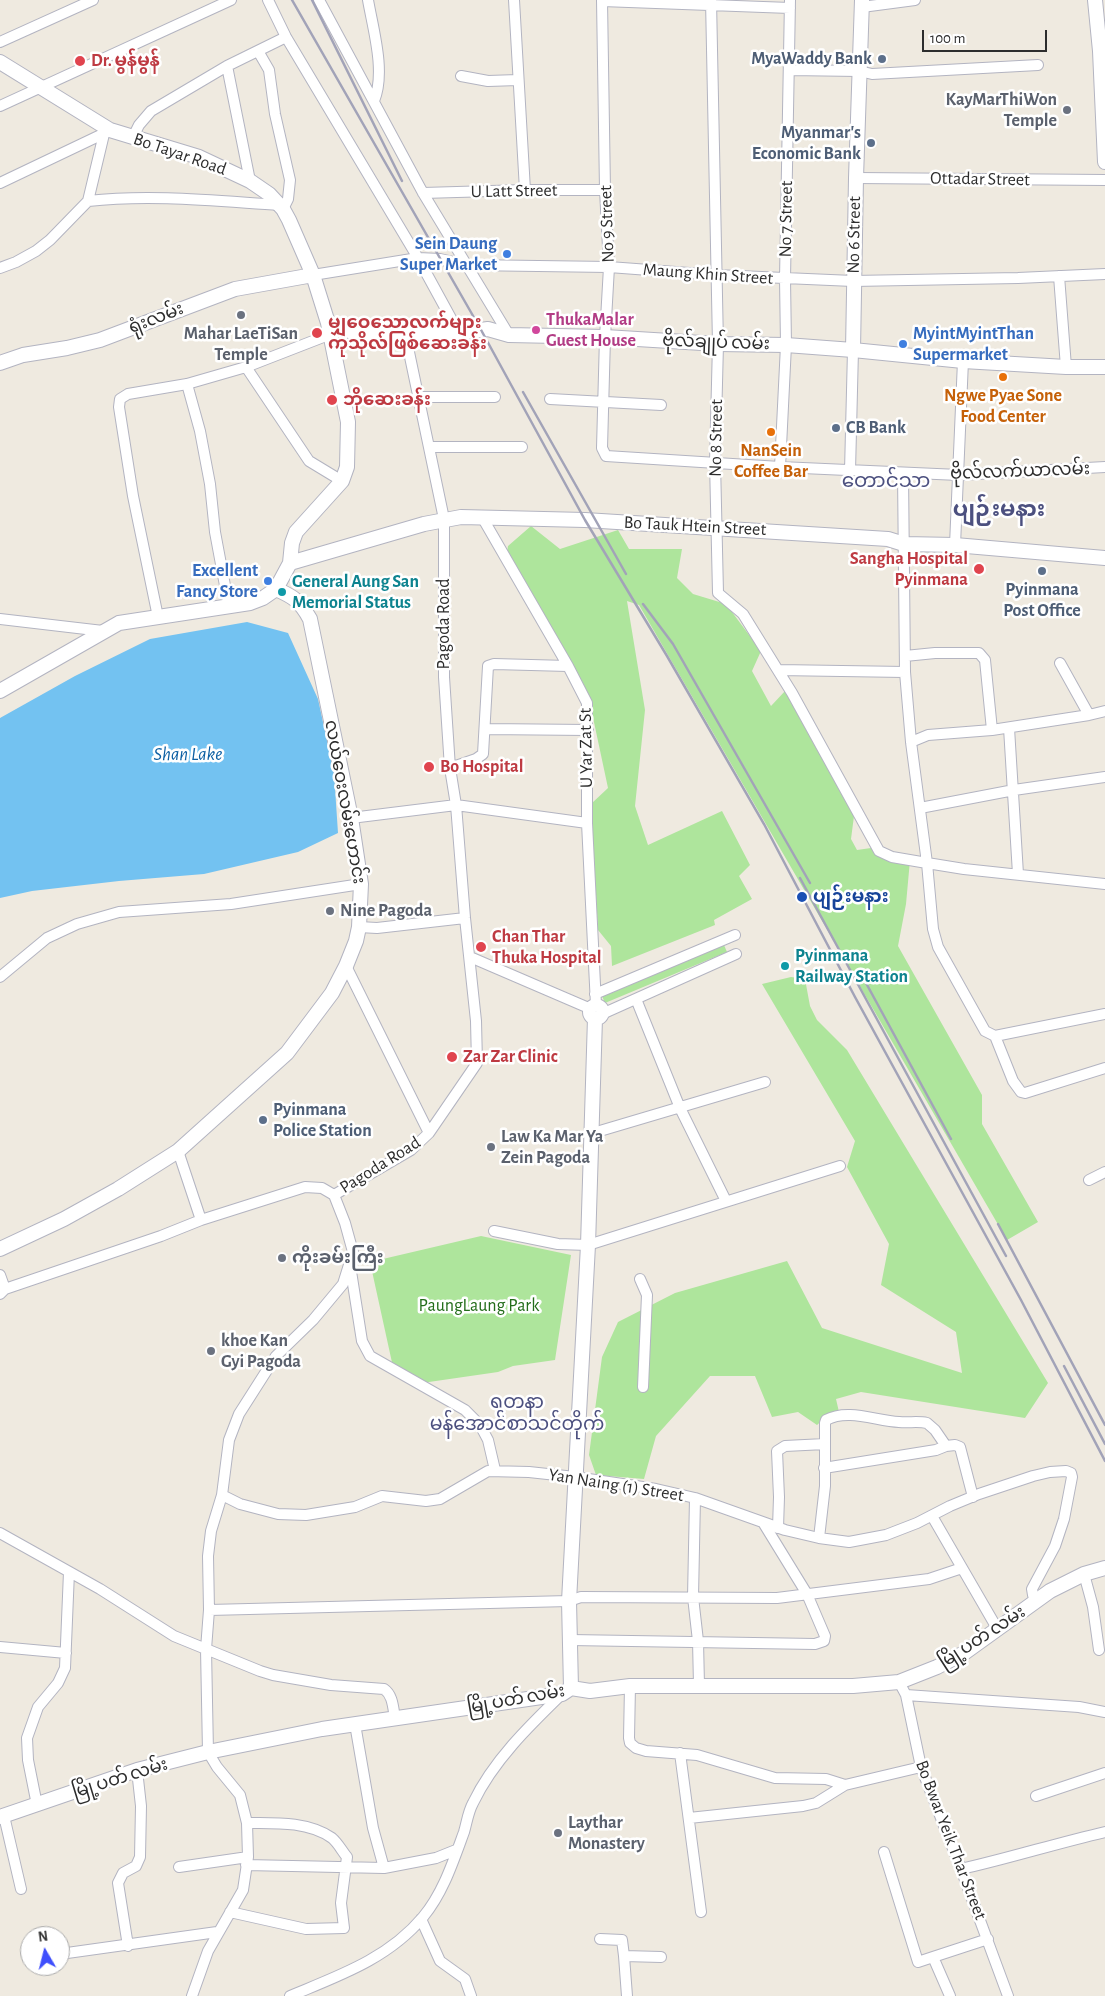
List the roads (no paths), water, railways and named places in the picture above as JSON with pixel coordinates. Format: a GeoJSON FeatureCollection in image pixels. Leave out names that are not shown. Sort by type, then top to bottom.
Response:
{"type":"FeatureCollection","features":[{"type":"Feature","properties":{"kind":"street"},"geometry":{"type":"LineString","coordinates":[[0,42],[93,0]]}},
{"type":"Feature","properties":{"kind":"street"},"geometry":{"type":"LineString","coordinates":[[0,106],[231,0]]}},
{"type":"Feature","properties":{"kind":"street"},"geometry":{"type":"LineString","coordinates":[[268,0],[286,37],[418,258],[459,333]]}},
{"type":"Feature","properties":{"kind":"street"},"geometry":{"type":"LineString","coordinates":[[319,0],[423,193],[509,335]]}},
{"type":"Feature","properties":{"kind":"street"},"geometry":{"type":"LineString","coordinates":[[368,0],[377,52],[378,90],[374,101]]}},
{"type":"Feature","properties":{"kind":"street"},"geometry":{"type":"LineString","coordinates":[[514,0],[525,190]]}},
{"type":"Feature","properties":{"kind":"street"},"geometry":{"type":"LineString","coordinates":[[602,0],[790,4]]}},
{"type":"Feature","properties":{"kind":"street","name":"No 9 Street"},"geometry":{"type":"LineString","coordinates":[[602,0],[605,190],[609,267],[605,337],[604,452]]}},
{"type":"Feature","properties":{"kind":"street"},"geometry":{"type":"LineString","coordinates":[[862,3],[915,0]]}},
{"type":"Feature","properties":{"kind":"street"},"geometry":{"type":"LineString","coordinates":[[1095,0],[1102,51],[1105,162]]}},
{"type":"Feature","properties":{"kind":"street","name":"No 8 Street"},"geometry":{"type":"LineString","coordinates":[[711,2],[718,344],[715,462],[718,593],[743,614],[778,670],[868,830],[874,844],[884,855],[964,869],[1105,884]]}},
{"type":"Feature","properties":{"kind":"street","name":"No 6 Street"},"geometry":{"type":"LineString","coordinates":[[850,471],[853,281],[862,3]]}},
{"type":"Feature","properties":{"kind":"street","name":"No 7 Street"},"geometry":{"type":"LineString","coordinates":[[780,467],[786,345],[785,279],[790,4]]}},
{"type":"Feature","properties":{"kind":"street"},"geometry":{"type":"LineString","coordinates":[[132,137],[151,111],[226,66],[286,37]]}},
{"type":"Feature","properties":{"kind":"street"},"geometry":{"type":"LineString","coordinates":[[88,201],[149,198],[281,207],[288,199],[290,180],[275,114],[269,70],[258,51]]}},
{"type":"Feature","properties":{"kind":"street","name":"Bo Tayar Road"},"geometry":{"type":"LineString","coordinates":[[0,62],[107,132],[132,137],[199,157],[250,181],[269,194],[281,207],[313,275],[330,329],[348,422],[347,467],[342,481],[296,532],[292,543],[290,563],[276,589]]}},
{"type":"Feature","properties":{"kind":"street"},"geometry":{"type":"LineString","coordinates":[[789,70],[859,71],[872,74],[1038,65]]}},
{"type":"Feature","properties":{"kind":"street"},"geometry":{"type":"LineString","coordinates":[[226,66],[250,181]]}},
{"type":"Feature","properties":{"kind":"street"},"geometry":{"type":"LineString","coordinates":[[461,76],[488,81],[518,80]]}},
{"type":"Feature","properties":{"kind":"street"},"geometry":{"type":"LineString","coordinates":[[0,183],[107,132]]}},
{"type":"Feature","properties":{"kind":"street"},"geometry":{"type":"LineString","coordinates":[[0,268],[36,251],[50,240],[88,201],[107,132]]}},
{"type":"Feature","properties":{"kind":"street","name":"Ottadar Street"},"geometry":{"type":"LineString","coordinates":[[856,178],[1105,180]]}},
{"type":"Feature","properties":{"kind":"street","name":"U Latt Street"},"geometry":{"type":"LineString","coordinates":[[423,193],[605,190]]}},
{"type":"Feature","properties":{"kind":"street","name":"Maung Khin Street"},"geometry":{"type":"LineString","coordinates":[[313,275],[418,258],[440,259],[467,265],[609,267],[785,279],[853,281],[1105,274]]}},
{"type":"Feature","properties":{"kind":"street","name":"ရုံးလမ်း"},"geometry":{"type":"LineString","coordinates":[[0,364],[23,355],[67,348],[100,340],[235,289],[313,275]]}},
{"type":"Feature","properties":{"kind":"street"},"geometry":{"type":"LineString","coordinates":[[1059,276],[1066,367]]}},
{"type":"Feature","properties":{"kind":"street","name":"ဗိုလ်ချုပ် လမ်း"},"geometry":{"type":"LineString","coordinates":[[330,329],[352,332],[459,333],[480,328],[509,335],[786,345],[963,361],[1066,367],[1105,367]]}},
{"type":"Feature","properties":{"kind":"street"},"geometry":{"type":"LineString","coordinates":[[158,617],[133,496],[120,399],[128,394],[187,384],[246,367],[330,329]]}},
{"type":"Feature","properties":{"kind":"street","name":"Pagoda Road"},"geometry":{"type":"LineString","coordinates":[[2,1291],[201,1220],[305,1187],[322,1188],[334,1194],[411,1150],[429,1133],[477,1062],[470,957],[464,918],[456,805],[450,768],[444,677],[444,519],[405,333]]}},
{"type":"Feature","properties":{"kind":"street"},"geometry":{"type":"LineString","coordinates":[[956,545],[963,361]]}},
{"type":"Feature","properties":{"kind":"street"},"geometry":{"type":"LineString","coordinates":[[246,367],[309,461],[342,481]]}},
{"type":"Feature","properties":{"kind":"street"},"geometry":{"type":"LineString","coordinates":[[187,384],[200,430],[210,484],[215,532],[229,607]]}},
{"type":"Feature","properties":{"kind":"street"},"geometry":{"type":"LineString","coordinates":[[419,397],[495,397]]}},
{"type":"Feature","properties":{"kind":"street"},"geometry":{"type":"LineString","coordinates":[[550,399],[661,405]]}},
{"type":"Feature","properties":{"kind":"street"},"geometry":{"type":"LineString","coordinates":[[430,447],[522,447]]}},
{"type":"Feature","properties":{"kind":"street","name":"ဗိုလ်လက်ယာလမ်း"},"geometry":{"type":"LineString","coordinates":[[604,452],[780,467],[959,475],[1105,467]]}},
{"type":"Feature","properties":{"kind":"street"},"geometry":{"type":"LineString","coordinates":[[903,473],[905,672],[911,742],[927,863],[933,929],[938,947],[985,1031],[994,1036],[1013,1081],[1021,1092],[1025,1093],[1105,1068]]}},
{"type":"Feature","properties":{"kind":"street","name":"Bo Tauk Htein Street"},"geometry":{"type":"LineString","coordinates":[[290,563],[424,524],[461,516],[717,527],[888,539],[904,544],[956,545],[1105,558]]}},
{"type":"Feature","properties":{"kind":"street","name":"U Yar Zat St"},"geometry":{"type":"LineString","coordinates":[[482,517],[568,666],[587,703],[587,823],[596,1008]]}},
{"type":"Feature","properties":{"kind":"street"},"geometry":{"type":"LineString","coordinates":[[0,692],[103,631],[128,621],[229,607],[263,598],[276,589]]}},
{"type":"Feature","properties":{"kind":"street","name":"လယ်ဝေးလမ်းဟောင်း"},"geometry":{"type":"LineString","coordinates":[[0,1249],[64,1219],[118,1189],[178,1151],[287,1053],[332,993],[346,966],[360,927],[361,884],[351,818],[310,619],[302,605],[293,597],[276,589]]}},
{"type":"Feature","properties":{"kind":"street"},"geometry":{"type":"LineString","coordinates":[[0,619],[103,631]]}},
{"type":"Feature","properties":{"kind":"street"},"geometry":{"type":"LineString","coordinates":[[905,656],[935,653],[979,653],[984,660],[992,730]]}},
{"type":"Feature","properties":{"kind":"street"},"geometry":{"type":"LineString","coordinates":[[1060,663],[1089,715]]}},
{"type":"Feature","properties":{"kind":"street"},"geometry":{"type":"LineString","coordinates":[[450,768],[476,760],[483,754],[487,669],[489,665],[568,666]]}},
{"type":"Feature","properties":{"kind":"street"},"geometry":{"type":"LineString","coordinates":[[778,670],[905,672]]}},
{"type":"Feature","properties":{"kind":"street"},"geometry":{"type":"LineString","coordinates":[[911,742],[928,735],[1009,728],[1105,711]]}},
{"type":"Feature","properties":{"kind":"street"},"geometry":{"type":"LineString","coordinates":[[485,728],[588,730]]}},
{"type":"Feature","properties":{"kind":"street"},"geometry":{"type":"LineString","coordinates":[[1009,728],[1018,874]]}},
{"type":"Feature","properties":{"kind":"street"},"geometry":{"type":"LineString","coordinates":[[920,808],[1014,790],[1105,777]]}},
{"type":"Feature","properties":{"kind":"street"},"geometry":{"type":"LineString","coordinates":[[351,818],[456,805],[587,823]]}},
{"type":"Feature","properties":{"kind":"street"},"geometry":{"type":"LineString","coordinates":[[1,973],[47,938],[77,924],[119,912],[231,904],[361,884]]}},
{"type":"Feature","properties":{"kind":"street"},"geometry":{"type":"LineString","coordinates":[[360,927],[377,928],[464,918]]}},
{"type":"Feature","properties":{"kind":"street"},"geometry":{"type":"LineString","coordinates":[[596,1008],[735,935]]}},
{"type":"Feature","properties":{"kind":"street"},"geometry":{"type":"LineString","coordinates":[[470,957],[596,1008],[636,999],[736,954]]}},
{"type":"Feature","properties":{"kind":"street"},"geometry":{"type":"LineString","coordinates":[[346,966],[429,1133]]}},
{"type":"Feature","properties":{"kind":"street"},"geometry":{"type":"LineString","coordinates":[[636,999],[680,1108],[726,1201]]}},
{"type":"Feature","properties":{"kind":"street"},"geometry":{"type":"LineString","coordinates":[[290,1996],[363,1965],[391,1947],[421,1919],[442,1888],[472,1804],[483,1783],[522,1734],[566,1691],[570,1640],[569,1601],[593,1133],[596,1008]]}},
{"type":"Feature","properties":{"kind":"street"},"geometry":{"type":"LineString","coordinates":[[994,1036],[1105,1014]]}},
{"type":"Feature","properties":{"kind":"street"},"geometry":{"type":"LineString","coordinates":[[593,1133],[765,1082]]}},
{"type":"Feature","properties":{"kind":"street"},"geometry":{"type":"LineString","coordinates":[[178,1151],[201,1220]]}},
{"type":"Feature","properties":{"kind":"street"},"geometry":{"type":"LineString","coordinates":[[494,1231],[558,1244],[588,1246],[840,1166]]}},
{"type":"Feature","properties":{"kind":"street"},"geometry":{"type":"LineString","coordinates":[[1089,1180],[1105,1172]]}},
{"type":"Feature","properties":{"kind":"street"},"geometry":{"type":"LineString","coordinates":[[192,1996],[202,1965],[218,1932],[243,1890],[247,1861],[247,1822],[240,1795],[216,1767],[208,1752],[206,1649],[209,1610],[208,1556],[212,1531],[222,1495],[229,1440],[239,1414],[276,1356],[313,1320],[343,1284],[350,1265],[353,1252],[346,1223],[334,1194]]}},
{"type":"Feature","properties":{"kind":"street"},"geometry":{"type":"LineString","coordinates":[[350,1265],[362,1342],[370,1356],[465,1410],[480,1425],[488,1440],[496,1470]]}},
{"type":"Feature","properties":{"kind":"street"},"geometry":{"type":"LineString","coordinates":[[0,1275],[2,1291]]}},
{"type":"Feature","properties":{"kind":"street"},"geometry":{"type":"LineString","coordinates":[[640,1279],[647,1295],[643,1387]]}},
{"type":"Feature","properties":{"kind":"street"},"geometry":{"type":"LineString","coordinates":[[819,1538],[824,1504],[826,1420],[840,1416],[863,1416],[887,1421],[927,1423],[935,1430],[946,1446]]}},
{"type":"Feature","properties":{"kind":"street"},"geometry":{"type":"LineString","coordinates":[[778,1528],[777,1451],[785,1446],[825,1444]]}},
{"type":"Feature","properties":{"kind":"street"},"geometry":{"type":"LineString","coordinates":[[824,1468],[936,1450],[955,1445],[960,1447],[973,1497]]}},
{"type":"Feature","properties":{"kind":"street","name":"Yan Naing (1) Street"},"geometry":{"type":"LineString","coordinates":[[222,1495],[240,1504],[278,1514],[306,1514],[355,1507],[382,1496],[426,1501],[440,1499],[483,1472],[496,1470],[575,1476],[656,1489],[695,1498],[778,1528],[819,1538],[858,1542],[886,1535],[973,1497],[1033,1476],[1066,1471],[1071,1473],[1072,1477],[1064,1519],[1052,1553],[1034,1583],[1032,1595],[1036,1602]]}},
{"type":"Feature","properties":{"kind":"street"},"geometry":{"type":"LineString","coordinates":[[695,1498],[693,1597],[698,1641],[699,1684]]}},
{"type":"Feature","properties":{"kind":"street"},"geometry":{"type":"LineString","coordinates":[[932,1516],[998,1630]]}},
{"type":"Feature","properties":{"kind":"street"},"geometry":{"type":"LineString","coordinates":[[570,1640],[822,1643],[825,1636],[807,1594],[764,1524]]}},
{"type":"Feature","properties":{"kind":"street"},"geometry":{"type":"LineString","coordinates":[[1,1537],[68,1572],[174,1636],[206,1649],[273,1675],[331,1685],[384,1688],[391,1697],[395,1718]]}},
{"type":"Feature","properties":{"kind":"street"},"geometry":{"type":"LineString","coordinates":[[209,1610],[569,1601],[581,1597],[777,1598],[928,1579],[962,1568]]}},
{"type":"Feature","properties":{"kind":"street","name":"မြို့ပတ် လမ်း"},"geometry":{"type":"LineString","coordinates":[[2,1817],[137,1770],[208,1752],[322,1729],[566,1691],[590,1691],[630,1686],[699,1684],[853,1686],[899,1682],[937,1667],[964,1653],[1050,1592],[1084,1574],[1105,1568]]}},
{"type":"Feature","properties":{"kind":"street"},"geometry":{"type":"LineString","coordinates":[[37,1805],[28,1760],[27,1738],[38,1707],[62,1676],[65,1668],[68,1572]]}},
{"type":"Feature","properties":{"kind":"street"},"geometry":{"type":"LineString","coordinates":[[1084,1574],[1099,1650]]}},
{"type":"Feature","properties":{"kind":"street"},"geometry":{"type":"LineString","coordinates":[[0,1647],[66,1653]]}},
{"type":"Feature","properties":{"kind":"street","name":"Bo Bwar Yeik Thar Street"},"geometry":{"type":"LineString","coordinates":[[899,1682],[906,1695],[921,1767],[962,1869],[1008,1996]]}},
{"type":"Feature","properties":{"kind":"street"},"geometry":{"type":"LineString","coordinates":[[630,1686],[630,1744],[636,1748],[646,1751],[697,1755],[775,1778],[826,1779],[845,1785]]}},
{"type":"Feature","properties":{"kind":"street"},"geometry":{"type":"LineString","coordinates":[[906,1695],[1079,1706],[1105,1712]]}},
{"type":"Feature","properties":{"kind":"street"},"geometry":{"type":"LineString","coordinates":[[355,1724],[372,1828],[384,1868]]}},
{"type":"Feature","properties":{"kind":"street"},"geometry":{"type":"LineString","coordinates":[[680,1753],[701,1912]]}},
{"type":"Feature","properties":{"kind":"street"},"geometry":{"type":"LineString","coordinates":[[689,1818],[803,1806],[816,1803],[845,1785],[921,1767]]}},
{"type":"Feature","properties":{"kind":"street"},"geometry":{"type":"LineString","coordinates":[[128,1946],[118,1883],[123,1873],[136,1866],[140,1857],[141,1806],[137,1770]]}},
{"type":"Feature","properties":{"kind":"street"},"geometry":{"type":"LineString","coordinates":[[1036,1796],[1105,1773]]}},
{"type":"Feature","properties":{"kind":"street"},"geometry":{"type":"LineString","coordinates":[[2,1817],[21,1889]]}},
{"type":"Feature","properties":{"kind":"street"},"geometry":{"type":"LineString","coordinates":[[230,1912],[306,1929],[344,1928],[341,1903],[346,1857],[333,1839],[319,1831],[286,1824],[247,1822]]}},
{"type":"Feature","properties":{"kind":"street"},"geometry":{"type":"LineString","coordinates":[[962,1869],[1105,1832]]}},
{"type":"Feature","properties":{"kind":"street"},"geometry":{"type":"LineString","coordinates":[[179,1867],[247,1861],[346,1868],[384,1868],[436,1858],[456,1850]]}},
{"type":"Feature","properties":{"kind":"street"},"geometry":{"type":"LineString","coordinates":[[884,1852],[918,1962],[988,1939]]}},
{"type":"Feature","properties":{"kind":"street"},"geometry":{"type":"LineString","coordinates":[[421,1919],[440,1961],[465,1979],[471,1996]]}},
{"type":"Feature","properties":{"kind":"street"},"geometry":{"type":"LineString","coordinates":[[70,1953],[218,1932]]}},
{"type":"Feature","properties":{"kind":"street"},"geometry":{"type":"LineString","coordinates":[[600,1939],[622,1940],[627,1996]]}},
{"type":"Feature","properties":{"kind":"street"},"geometry":{"type":"LineString","coordinates":[[624,1956],[661,1957]]}},
{"type":"Feature","properties":{"kind":"street"},"geometry":{"type":"LineString","coordinates":[[933,1957],[950,1996]]}},
{"type":"Feature","properties":{"kind":"water","name":"Shan Lake"},"geometry":{"type":"Polygon","coordinates":[[[247,622],[288,633],[318,699],[334,773],[338,833],[298,852],[204,874],[32,891],[0,898],[0,718],[75,676],[150,639],[247,622]]]}},
{"type":"Feature","properties":{"kind":"railway"},"geometry":{"type":"LineString","coordinates":[[292,0],[480,328],[585,520],[667,656],[764,824],[855,997],[1021,1300],[1105,1461]]}},
{"type":"Feature","properties":{"kind":"railway"},"geometry":{"type":"LineString","coordinates":[[312,0],[402,181]]}},
{"type":"Feature","properties":{"kind":"railway"},"geometry":{"type":"LineString","coordinates":[[523,392],[626,574]]}},
{"type":"Feature","properties":{"kind":"railway"},"geometry":{"type":"LineString","coordinates":[[643,604],[673,644],[810,883]]}},
{"type":"Feature","properties":{"kind":"railway"},"geometry":{"type":"LineString","coordinates":[[800,878],[1006,1256]]}},
{"type":"Feature","properties":{"kind":"railway"},"geometry":{"type":"LineString","coordinates":[[860,972],[951,1139]]}},
{"type":"Feature","properties":{"kind":"railway"},"geometry":{"type":"LineString","coordinates":[[998,1224],[1105,1425]]}},
{"type":"Feature","properties":{"kind":"railway"},"geometry":{"type":"LineString","coordinates":[[1064,1366],[1105,1444]]}},
{"type":"Feature","properties":{"kind":"place","name":"MyaWaddy Bank"},"geometry":{"type":"Point","coordinates":[882,59]}},
{"type":"Feature","properties":{"kind":"place","name":"Dr. မွန်မွန်"},"geometry":{"type":"Point","coordinates":[80,61]}},
{"type":"Feature","properties":{"kind":"place","name":"KayMarThiWon Temple"},"geometry":{"type":"Point","coordinates":[1067,110]}},
{"type":"Feature","properties":{"kind":"place","name":"Myanmar's Economic Bank"},"geometry":{"type":"Point","coordinates":[871,143]}},
{"type":"Feature","properties":{"kind":"place","name":"Sein Daung Super Market"},"geometry":{"type":"Point","coordinates":[507,254]}},
{"type":"Feature","properties":{"kind":"place","name":"Mahar LaeTiSan Temple"},"geometry":{"type":"Point","coordinates":[241,315]}},
{"type":"Feature","properties":{"kind":"place","name":"ThukaMalar Guest House"},"geometry":{"type":"Point","coordinates":[536,330]}},
{"type":"Feature","properties":{"kind":"place","name":"မျှဝေသောလက်များ ကုသိုလ်ဖြစ်ဆေးခန်း"},"geometry":{"type":"Point","coordinates":[317,333]}},
{"type":"Feature","properties":{"kind":"place","name":"MyintMyintThan Supermarket"},"geometry":{"type":"Point","coordinates":[903,344]}},
{"type":"Feature","properties":{"kind":"place","name":"Ngwe Pyae Sone Food Center"},"geometry":{"type":"Point","coordinates":[1003,377]}},
{"type":"Feature","properties":{"kind":"place","name":"ဘိုဆေးခန်း"},"geometry":{"type":"Point","coordinates":[332,400]}},
{"type":"Feature","properties":{"kind":"place","name":"CB Bank"},"geometry":{"type":"Point","coordinates":[836,428]}},
{"type":"Feature","properties":{"kind":"place","name":"NanSein Coffee Bar"},"geometry":{"type":"Point","coordinates":[771,432]}},
{"type":"Feature","properties":{"kind":"place","name":"Sangha Hospital Pyinmana"},"geometry":{"type":"Point","coordinates":[979,569]}},
{"type":"Feature","properties":{"kind":"place","name":"Pyinmana Post Office"},"geometry":{"type":"Point","coordinates":[1042,571]}},
{"type":"Feature","properties":{"kind":"place","name":"Excellent Fancy Store"},"geometry":{"type":"Point","coordinates":[268,581]}},
{"type":"Feature","properties":{"kind":"place","name":"General Aung San Memorial Status"},"geometry":{"type":"Point","coordinates":[282,592]}},
{"type":"Feature","properties":{"kind":"place","name":"Bo Hospital"},"geometry":{"type":"Point","coordinates":[429,767]}},
{"type":"Feature","properties":{"kind":"place","name":"ပျဉ်းမနား"},"geometry":{"type":"Point","coordinates":[802,897]}},
{"type":"Feature","properties":{"kind":"place","name":"Nine Pagoda"},"geometry":{"type":"Point","coordinates":[330,911]}},
{"type":"Feature","properties":{"kind":"place","name":"Chan Thar Thuka Hospital"},"geometry":{"type":"Point","coordinates":[481,947]}},
{"type":"Feature","properties":{"kind":"place","name":"Pyinmana Railway Station"},"geometry":{"type":"Point","coordinates":[785,966]}},
{"type":"Feature","properties":{"kind":"place","name":"Zar Zar Clinic"},"geometry":{"type":"Point","coordinates":[452,1057]}},
{"type":"Feature","properties":{"kind":"place","name":"Pyinmana Police Station"},"geometry":{"type":"Point","coordinates":[263,1120]}},
{"type":"Feature","properties":{"kind":"place","name":"Law Ka Mar Ya Zein Pagoda"},"geometry":{"type":"Point","coordinates":[491,1147]}},
{"type":"Feature","properties":{"kind":"place","name":"ကိုးခမ်းကြီး"},"geometry":{"type":"Point","coordinates":[282,1258]}},
{"type":"Feature","properties":{"kind":"place","name":"khoe Kan Gyi Pagoda"},"geometry":{"type":"Point","coordinates":[211,1351]}},
{"type":"Feature","properties":{"kind":"place","name":"Laythar Monastery"},"geometry":{"type":"Point","coordinates":[558,1833]}},
{"type":"Feature","properties":{"kind":"district","name":"တောင်သာ"},"geometry":{"type":"Point","coordinates":[886,481]}},
{"type":"Feature","properties":{"kind":"district","name":"ပျဉ်းမနား"},"geometry":{"type":"Point","coordinates":[999,509]}},
{"type":"Feature","properties":{"kind":"district","name":"ရတနာ မန်အောင်စာသင်တိုက်"},"geometry":{"type":"Point","coordinates":[517,1413]}},
{"type":"Feature","properties":{"kind":"park label","name":"PaungLaung Park"},"geometry":{"type":"Point","coordinates":[479,1306]}}]}
